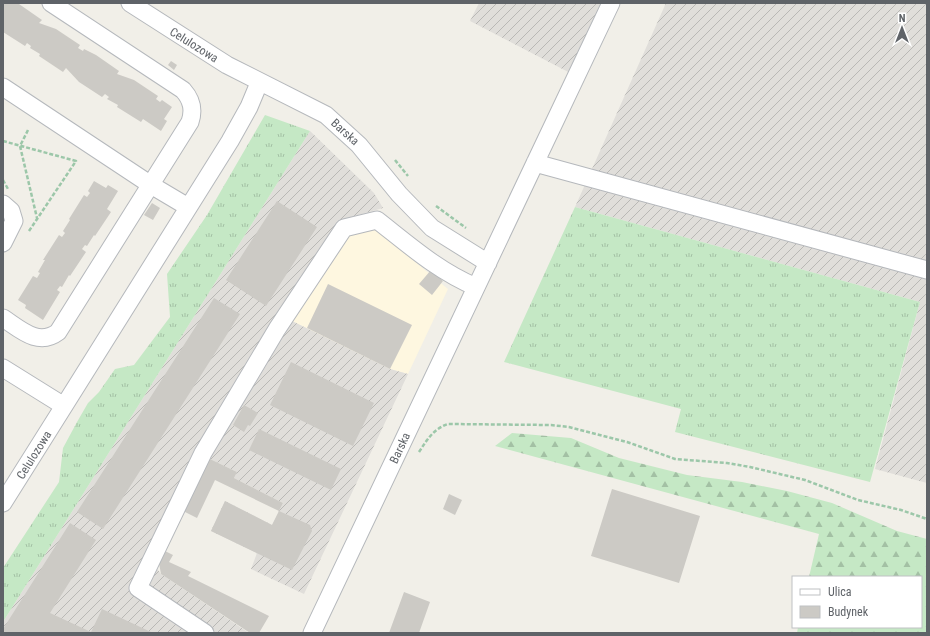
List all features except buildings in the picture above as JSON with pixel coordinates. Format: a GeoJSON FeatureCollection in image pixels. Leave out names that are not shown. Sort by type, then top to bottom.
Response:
{"type":"FeatureCollection","features":[{"type":"Feature","properties":{"kind":"street"},"geometry":{"type":"LineString","coordinates":[[3,318],[32,336],[39,338],[46,338],[58,332],[190,122],[193,109],[188,95],[183,90],[51,3]]}},
{"type":"Feature","properties":{"kind":"street","name":"Celulozowa"},"geometry":{"type":"LineString","coordinates":[[4,500],[230,142],[249,107],[259,83],[227,65],[130,3]]}},
{"type":"Feature","properties":{"kind":"street","name":"Barska"},"geometry":{"type":"LineString","coordinates":[[312,633],[611,3]]}},
{"type":"Feature","properties":{"kind":"street","name":"Barska"},"geometry":{"type":"LineString","coordinates":[[259,83],[326,115],[359,145],[399,194],[432,228],[488,263]]}},
{"type":"Feature","properties":{"kind":"street"},"geometry":{"type":"LineString","coordinates":[[3,87],[151,185],[188,207]]}},
{"type":"Feature","properties":{"kind":"street"},"geometry":{"type":"LineString","coordinates":[[535,163],[927,270]]}},
{"type":"Feature","properties":{"kind":"street"},"geometry":{"type":"LineString","coordinates":[[3,204],[11,211],[14,221],[3,243]]}},
{"type":"Feature","properties":{"kind":"street"},"geometry":{"type":"LineString","coordinates":[[205,633],[138,588],[202,453],[277,329],[344,228],[377,220],[453,278],[476,287]]}},
{"type":"Feature","properties":{"kind":"street"},"geometry":{"type":"LineString","coordinates":[[3,368],[64,406]]}},
{"type":"Feature","properties":{"kind":"path"},"geometry":{"type":"LineString","coordinates":[[28,130],[20,146],[37,219]]}},
{"type":"Feature","properties":{"kind":"path"},"geometry":{"type":"LineString","coordinates":[[3,141],[76,161],[27,234]]}},
{"type":"Feature","properties":{"kind":"path"},"geometry":{"type":"LineString","coordinates":[[419,452],[431,433],[441,426],[448,424],[551,425],[622,441],[675,459],[727,463],[757,468],[805,480],[858,500],[902,510],[927,519]]}},
{"type":"Feature","properties":{"kind":"shaded area"},"geometry":{"type":"Polygon","coordinates":[[[479,3],[608,3],[574,75],[470,21],[479,3]]]}},
{"type":"Feature","properties":{"kind":"shaded area"},"geometry":{"type":"Polygon","coordinates":[[[666,3],[927,3],[927,483],[875,469],[920,302],[575,207],[666,3]]]}},
{"type":"Feature","properties":{"kind":"shaded area"},"geometry":{"type":"Polygon","coordinates":[[[310,131],[374,193],[383,208],[340,220],[276,319],[154,565],[161,574],[249,633],[3,633],[3,622],[310,131]]]}},
{"type":"Feature","properties":{"kind":"shaded area"},"geometry":{"type":"Polygon","coordinates":[[[373,227],[448,289],[408,374],[390,369],[292,321],[350,233],[373,227]]]}},
{"type":"Feature","properties":{"kind":"shaded area"},"geometry":{"type":"Polygon","coordinates":[[[292,321],[390,369],[408,374],[304,594],[251,569],[257,553],[211,531],[225,501],[272,525],[283,503],[234,478],[237,472],[208,458],[292,321]]]}},
{"type":"Feature","properties":{"kind":"green space"},"geometry":{"type":"Polygon","coordinates":[[[265,115],[310,131],[3,622],[3,568],[59,482],[63,448],[88,403],[99,392],[115,369],[134,365],[170,317],[167,274],[207,215],[265,115]]]}},
{"type":"Feature","properties":{"kind":"green space"},"geometry":{"type":"Polygon","coordinates":[[[575,207],[920,302],[870,482],[675,432],[681,409],[504,362],[575,207]]]}},
{"type":"Feature","properties":{"kind":"green space"},"geometry":{"type":"Polygon","coordinates":[[[512,433],[571,438],[619,458],[687,475],[742,482],[787,491],[832,503],[897,531],[927,539],[927,633],[797,633],[798,628],[922,628],[922,576],[809,576],[819,534],[495,446],[512,433]]]}}]}
